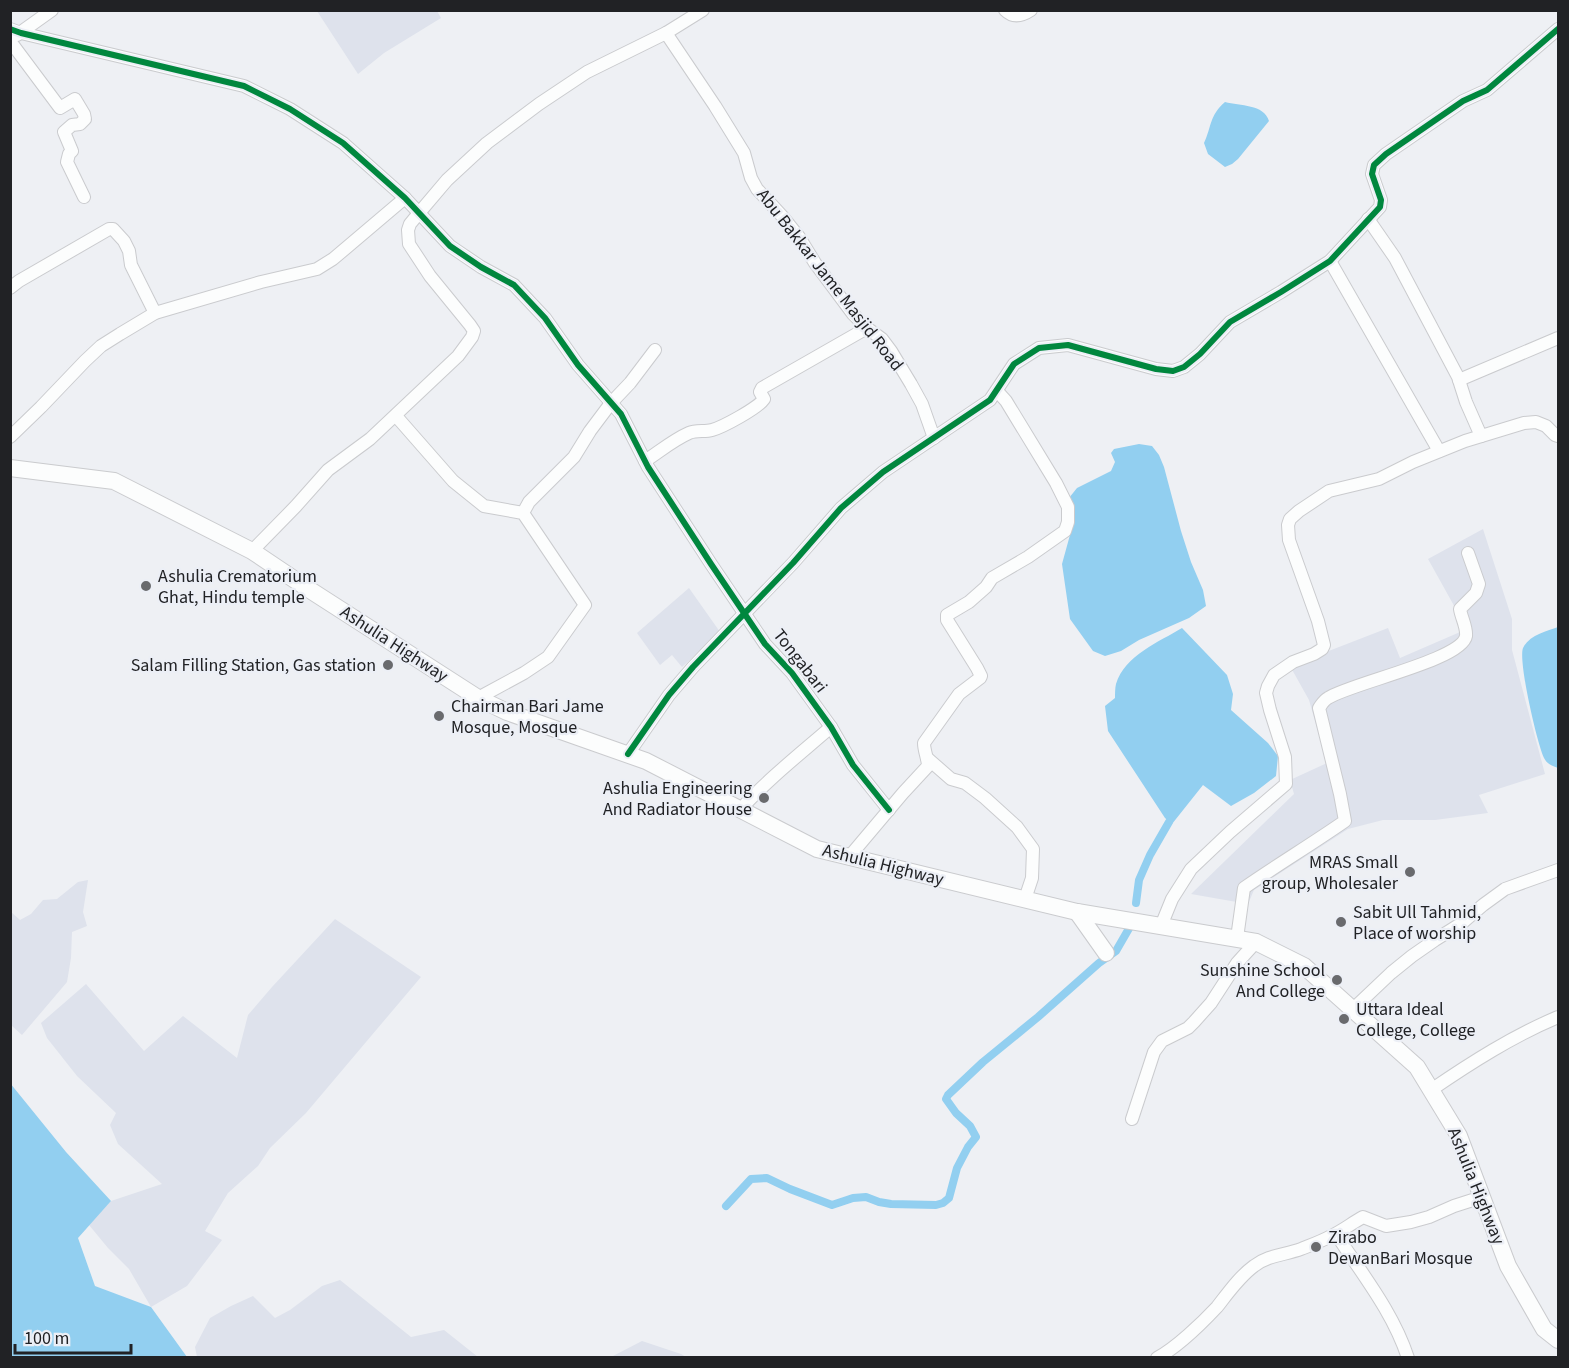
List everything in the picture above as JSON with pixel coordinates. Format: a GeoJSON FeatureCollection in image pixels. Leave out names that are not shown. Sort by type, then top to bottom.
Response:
{"type":"FeatureCollection","features":[{"type":"Feature","properties":{"kind":"highway","name":"Ashulia Highway"},"geometry":{"type":"LineString","coordinates":[[10,468],[114,482],[252,551],[478,698],[507,712],[646,761],[817,849],[1077,912],[1256,942],[1304,966],[1417,1067],[1459,1136],[1508,1266],[1544,1329],[1558,1340]]}},
{"type":"Feature","properties":{"kind":"highway"},"geometry":{"type":"LineString","coordinates":[[1077,912],[1106,953]]}},
{"type":"Feature","properties":{"kind":"street"},"geometry":{"type":"LineString","coordinates":[[52,10],[13,35],[60,108],[75,99],[84,114],[85,119],[80,124],[72,125],[64,132],[72,151],[67,162],[84,197]]}},
{"type":"Feature","properties":{"kind":"street"},"geometry":{"type":"LineString","coordinates":[[252,551],[328,470],[396,416],[458,356],[472,337],[474,331],[470,325],[430,276],[409,244],[408,230],[419,213],[447,180],[487,143],[539,104],[587,72],[666,33],[703,10]]}},
{"type":"Feature","properties":{"kind":"street"},"geometry":{"type":"LineString","coordinates":[[1005,10],[1009,14],[1022,16],[1031,10]]}},
{"type":"Feature","properties":{"kind":"street"},"geometry":{"type":"LineString","coordinates":[[628,754],[669,696],[693,667],[794,563],[841,508],[883,472],[990,399],[1014,364],[1039,348],[1068,345],[1156,369],[1173,371],[1184,367],[1200,354],[1230,322],[1330,261],[1380,207],[1381,200],[1372,174],[1374,165],[1386,154],[1463,101],[1487,90],[1558,28]]}},
{"type":"Feature","properties":{"kind":"street","name":"Abu Bakkar Jame Masjid Road"},"geometry":{"type":"LineString","coordinates":[[666,33],[744,153],[751,178],[757,189],[793,230],[814,263],[853,314],[882,339],[906,375],[922,404],[934,438]]}},
{"type":"Feature","properties":{"kind":"street","name":"Tongabari"},"geometry":{"type":"LineString","coordinates":[[13,35],[244,86],[290,109],[343,143],[405,198],[450,246],[481,267],[514,285],[545,318],[578,365],[621,414],[645,461],[765,644],[792,673],[831,727],[854,765],[889,810]]}},
{"type":"Feature","properties":{"kind":"street"},"geometry":{"type":"LineString","coordinates":[[10,437],[101,346],[155,313],[316,268],[333,259],[405,198]]}},
{"type":"Feature","properties":{"kind":"street"},"geometry":{"type":"LineString","coordinates":[[1368,219],[1395,258],[1458,380],[1481,436]]}},
{"type":"Feature","properties":{"kind":"street"},"geometry":{"type":"LineString","coordinates":[[10,288],[109,229],[113,229],[124,241],[129,251],[131,265],[155,313]]}},
{"type":"Feature","properties":{"kind":"street"},"geometry":{"type":"LineString","coordinates":[[1330,261],[1439,451]]}},
{"type":"Feature","properties":{"kind":"street"},"geometry":{"type":"LineString","coordinates":[[645,461],[691,432],[709,431],[747,412],[764,399],[760,392],[762,388],[867,328]]}},
{"type":"Feature","properties":{"kind":"street"},"geometry":{"type":"LineString","coordinates":[[1458,380],[1558,338]]}},
{"type":"Feature","properties":{"kind":"street"},"geometry":{"type":"LineString","coordinates":[[523,513],[529,502],[573,458],[611,403],[630,383],[655,350]]}},
{"type":"Feature","properties":{"kind":"street"},"geometry":{"type":"LineString","coordinates":[[849,857],[928,766],[924,743],[959,694],[981,676],[947,620],[947,615],[969,602],[986,587],[992,578],[1028,557],[1065,531],[1068,522],[1068,507],[1056,483],[1006,401],[997,391]]}},
{"type":"Feature","properties":{"kind":"street"},"geometry":{"type":"LineString","coordinates":[[396,416],[453,481],[484,506],[523,513],[585,605],[548,657],[524,674],[478,698]]}},
{"type":"Feature","properties":{"kind":"street"},"geometry":{"type":"LineString","coordinates":[[1161,926],[1172,899],[1191,869],[1230,831],[1286,784],[1285,757],[1266,693],[1274,675],[1293,662],[1314,654],[1324,645],[1318,621],[1289,540],[1290,519],[1323,494],[1379,478],[1439,451],[1481,436],[1524,423],[1536,422],[1546,426],[1558,436]]}},
{"type":"Feature","properties":{"kind":"street"},"geometry":{"type":"LineString","coordinates":[[1237,938],[1244,888],[1345,821],[1319,708],[1326,699],[1439,657],[1457,648],[1463,642],[1466,638],[1466,630],[1460,609],[1476,593],[1479,584],[1467,553]]}},
{"type":"Feature","properties":{"kind":"street"},"geometry":{"type":"LineString","coordinates":[[740,810],[770,779],[831,727]]}},
{"type":"Feature","properties":{"kind":"street"},"geometry":{"type":"LineString","coordinates":[[927,759],[951,779],[965,783],[985,798],[1017,827],[1033,849],[1032,878],[1025,899]]}},
{"type":"Feature","properties":{"kind":"street"},"geometry":{"type":"LineString","coordinates":[[1353,1009],[1391,973],[1428,945],[1462,924],[1483,904],[1505,889],[1558,870]]}},
{"type":"Feature","properties":{"kind":"street"},"geometry":{"type":"LineString","coordinates":[[1132,1119],[1154,1052],[1162,1041],[1188,1028],[1194,1022],[1211,1003],[1237,963],[1256,942]]}},
{"type":"Feature","properties":{"kind":"street"},"geometry":{"type":"LineString","coordinates":[[1431,1090],[1508,1041],[1558,1017]]}},
{"type":"Feature","properties":{"kind":"street"},"geometry":{"type":"LineString","coordinates":[[1157,1358],[1197,1326],[1215,1309],[1240,1279],[1267,1258],[1298,1250],[1335,1234],[1363,1217],[1386,1226],[1429,1217],[1482,1197]]}},
{"type":"Feature","properties":{"kind":"street"},"geometry":{"type":"LineString","coordinates":[[1335,1234],[1382,1302],[1401,1336],[1408,1358]]}},
{"type":"Feature","properties":{"kind":"shaded area"},"geometry":{"type":"Polygon","coordinates":[[[317,11],[437,11],[441,18],[384,53],[358,74],[317,11]]]}},
{"type":"Feature","properties":{"kind":"shaded area"},"geometry":{"type":"Polygon","coordinates":[[[1483,529],[1512,619],[1512,650],[1545,774],[1479,795],[1488,813],[1435,820],[1383,820],[1348,829],[1254,890],[1248,904],[1191,894],[1294,794],[1290,780],[1327,763],[1309,700],[1290,666],[1388,628],[1400,658],[1467,629],[1428,559],[1483,529]]]}},
{"type":"Feature","properties":{"kind":"shaded area"},"geometry":{"type":"Polygon","coordinates":[[[689,588],[720,632],[682,667],[672,655],[660,665],[637,633],[689,588]]]}},
{"type":"Feature","properties":{"kind":"shaded area"},"geometry":{"type":"Polygon","coordinates":[[[88,880],[83,912],[87,926],[72,932],[67,982],[22,1035],[11,1025],[11,912],[20,920],[31,914],[43,900],[57,899],[78,882],[88,880]]]}},
{"type":"Feature","properties":{"kind":"shaded area"},"geometry":{"type":"Polygon","coordinates":[[[335,919],[421,977],[306,1113],[270,1148],[258,1166],[228,1193],[205,1231],[222,1240],[187,1286],[151,1307],[129,1269],[89,1225],[111,1201],[162,1184],[118,1144],[110,1125],[116,1113],[77,1076],[47,1038],[41,1023],[86,984],[144,1051],[183,1016],[237,1058],[248,1015],[335,919]]]}},
{"type":"Feature","properties":{"kind":"shaded area"},"geometry":{"type":"Polygon","coordinates":[[[340,1280],[411,1337],[444,1330],[478,1357],[197,1357],[195,1347],[210,1318],[231,1306],[253,1296],[275,1318],[290,1310],[322,1286],[340,1280]]]}},
{"type":"Feature","properties":{"kind":"shaded area"},"geometry":{"type":"Polygon","coordinates":[[[642,1341],[681,1354],[686,1357],[611,1357],[642,1341]]]}},
{"type":"Feature","properties":{"kind":"water"},"geometry":{"type":"Polygon","coordinates":[[[1225,102],[1262,111],[1269,121],[1238,159],[1225,167],[1208,154],[1204,143],[1213,117],[1225,102]]]}},
{"type":"Feature","properties":{"kind":"water"},"geometry":{"type":"Polygon","coordinates":[[[1139,444],[1152,446],[1164,467],[1181,531],[1203,590],[1206,606],[1189,618],[1139,640],[1121,651],[1105,656],[1093,651],[1070,619],[1062,564],[1073,524],[1069,498],[1077,488],[1111,471],[1115,462],[1111,453],[1114,449],[1139,444]]]}},
{"type":"Feature","properties":{"kind":"water"},"geometry":{"type":"Polygon","coordinates":[[[1558,627],[1558,768],[1547,762],[1541,750],[1529,702],[1522,656],[1523,648],[1529,640],[1558,627]]]}},
{"type":"Feature","properties":{"kind":"water"},"geometry":{"type":"Polygon","coordinates":[[[1182,628],[1227,675],[1233,694],[1231,710],[1268,743],[1278,756],[1276,776],[1254,793],[1231,806],[1203,785],[1172,824],[1165,818],[1108,731],[1105,706],[1115,698],[1116,684],[1127,665],[1144,650],[1182,628]]]}},
{"type":"Feature","properties":{"kind":"water"},"geometry":{"type":"Polygon","coordinates":[[[10,1083],[66,1152],[111,1201],[78,1238],[95,1286],[151,1307],[187,1357],[11,1357],[10,1083]]]}},
{"type":"Feature","properties":{"kind":"waterway"},"geometry":{"type":"LineString","coordinates":[[1136,903],[1139,880],[1169,822]]}},
{"type":"Feature","properties":{"kind":"waterway"},"geometry":{"type":"LineString","coordinates":[[726,1206],[751,1179],[767,1178],[832,1205],[853,1198],[866,1197],[891,1204],[936,1205],[943,1203],[949,1198],[957,1168],[976,1137],[970,1126],[956,1113],[946,1099],[948,1095],[983,1062],[1116,951],[1131,925]]}},
{"type":"Feature","properties":{"kind":"cycle path"},"geometry":{"type":"LineString","coordinates":[[10,29],[244,86],[290,109],[343,143],[405,198],[450,246],[481,267],[514,285],[545,318],[578,365],[621,414],[648,467],[765,644],[792,673],[831,727],[853,765],[889,810]]}},
{"type":"Feature","properties":{"kind":"cycle path"},"geometry":{"type":"LineString","coordinates":[[628,754],[669,695],[693,667],[793,563],[841,508],[883,472],[990,400],[1014,364],[1039,348],[1068,345],[1156,369],[1173,371],[1184,367],[1200,354],[1230,322],[1330,261],[1380,207],[1381,200],[1372,174],[1374,165],[1386,154],[1463,101],[1487,90],[1558,29]]}},
{"type":"Feature","properties":{"kind":"place","name":"Ashulia Crematorium Ghat, Hindu temple"},"geometry":{"type":"Point","coordinates":[146,586]}},
{"type":"Feature","properties":{"kind":"place","name":"Salam Filling Station, Gas station"},"geometry":{"type":"Point","coordinates":[388,665]}},
{"type":"Feature","properties":{"kind":"place","name":"Chairman Bari Jame Mosque, Mosque"},"geometry":{"type":"Point","coordinates":[439,716]}},
{"type":"Feature","properties":{"kind":"place","name":"Ashulia Engineering And Radiator House"},"geometry":{"type":"Point","coordinates":[764,798]}},
{"type":"Feature","properties":{"kind":"place","name":"MRAS Small group, Wholesaler"},"geometry":{"type":"Point","coordinates":[1410,872]}},
{"type":"Feature","properties":{"kind":"place","name":"Sabit Ull Tahmid, Place of worship"},"geometry":{"type":"Point","coordinates":[1341,922]}},
{"type":"Feature","properties":{"kind":"place","name":"Sunshine School And College"},"geometry":{"type":"Point","coordinates":[1337,980]}},
{"type":"Feature","properties":{"kind":"place","name":"Uttara Ideal College, College"},"geometry":{"type":"Point","coordinates":[1344,1019]}},
{"type":"Feature","properties":{"kind":"place","name":"Zirabo DewanBari Mosque"},"geometry":{"type":"Point","coordinates":[1316,1247]}}]}
